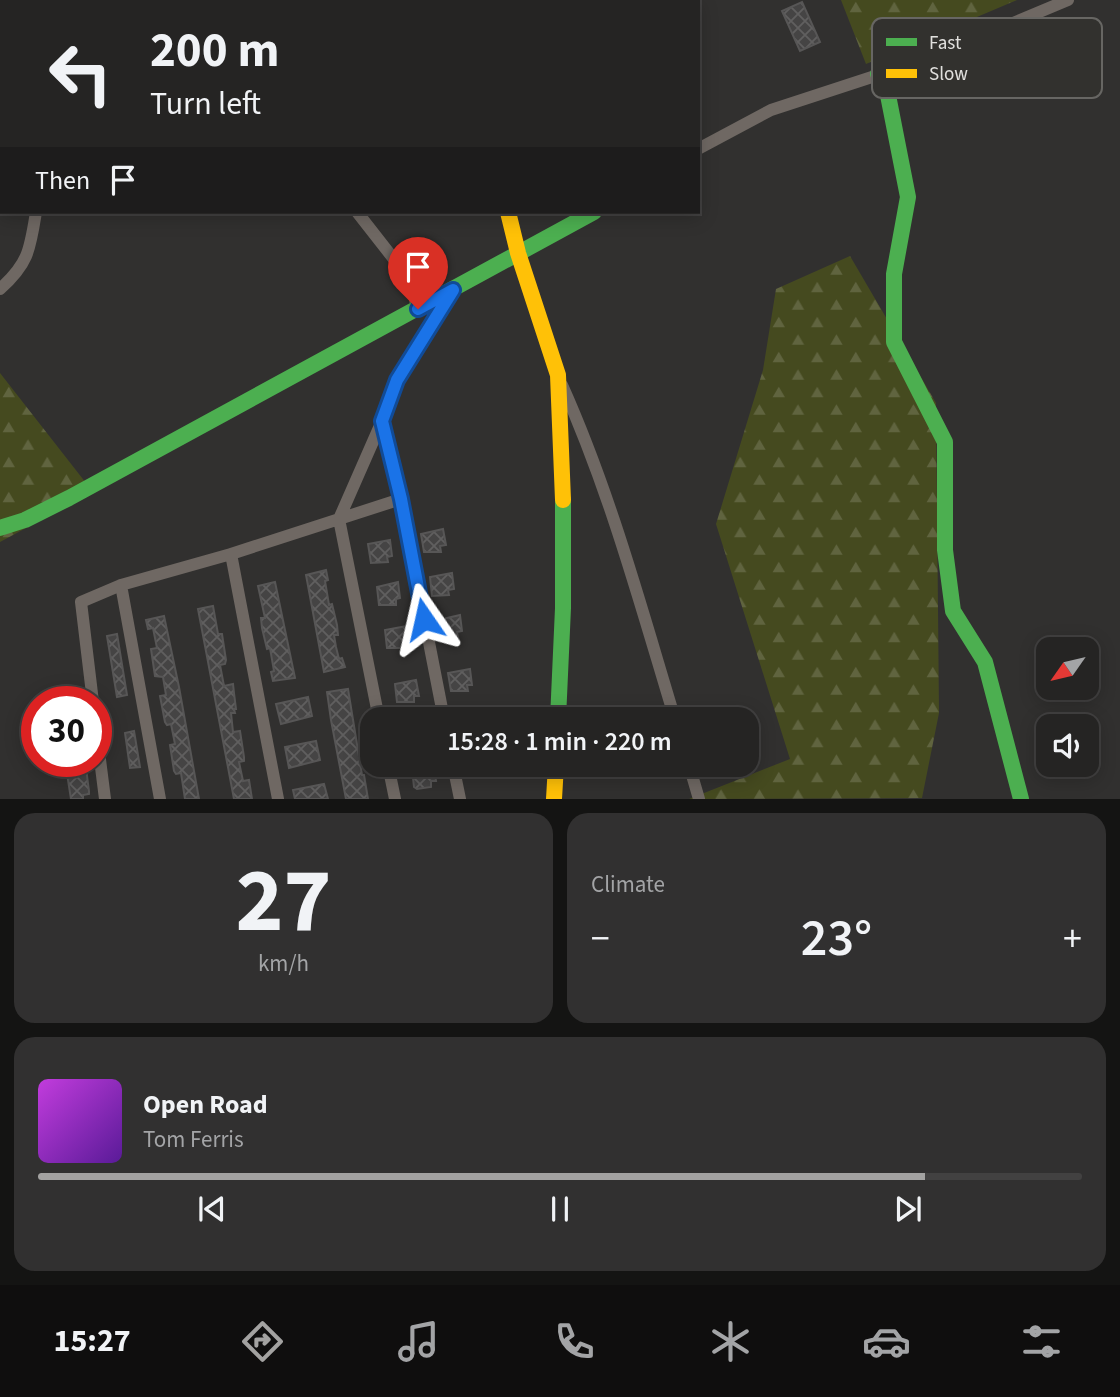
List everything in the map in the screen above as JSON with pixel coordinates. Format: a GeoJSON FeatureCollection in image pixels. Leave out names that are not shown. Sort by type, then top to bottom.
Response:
{"type":"FeatureCollection","features":[{"type":"Feature","properties":{"kind":"street"},"geometry":{"type":"LineString","coordinates":[[1025,18],[1068,0]]}},
{"type":"Feature","properties":{"kind":"street"},"geometry":{"type":"LineString","coordinates":[[700,148],[771,110],[872,76]]}},
{"type":"Feature","properties":{"kind":"street"},"geometry":{"type":"LineString","coordinates":[[888,98],[908,197],[894,274],[894,342],[944,442],[945,550],[953,611],[985,662],[1021,799]]}},
{"type":"Feature","properties":{"kind":"street"},"geometry":{"type":"LineString","coordinates":[[0,289],[17,274],[29,252],[36,214]]}},
{"type":"Feature","properties":{"kind":"street"},"geometry":{"type":"LineString","coordinates":[[359,214],[411,281],[418,309]]}},
{"type":"Feature","properties":{"kind":"street"},"geometry":{"type":"LineString","coordinates":[[508,214],[518,253],[558,375],[579,423],[606,499],[671,707]]}},
{"type":"Feature","properties":{"kind":"street"},"geometry":{"type":"LineString","coordinates":[[0,528],[25,520],[69,498],[590,214]]}},
{"type":"Feature","properties":{"kind":"street"},"geometry":{"type":"LineString","coordinates":[[377,707],[339,519],[397,380],[453,290]]}},
{"type":"Feature","properties":{"kind":"street"},"geometry":{"type":"LineString","coordinates":[[558,375],[563,460],[563,608],[559,707]]}},
{"type":"Feature","properties":{"kind":"street"},"geometry":{"type":"LineString","coordinates":[[382,421],[401,499],[442,707]]}},
{"type":"Feature","properties":{"kind":"street"},"geometry":{"type":"LineString","coordinates":[[91,686],[80,603],[121,586],[401,499]]}},
{"type":"Feature","properties":{"kind":"street"},"geometry":{"type":"LineString","coordinates":[[231,554],[278,799]]}},
{"type":"Feature","properties":{"kind":"street"},"geometry":{"type":"LineString","coordinates":[[121,586],[160,799]]}},
{"type":"Feature","properties":{"kind":"street"},"geometry":{"type":"LineString","coordinates":[[102,777],[105,799]]}},
{"type":"Feature","properties":{"kind":"street"},"geometry":{"type":"LineString","coordinates":[[390,777],[395,799]]}},
{"type":"Feature","properties":{"kind":"street"},"geometry":{"type":"LineString","coordinates":[[455,777],[460,799]]}},
{"type":"Feature","properties":{"kind":"street"},"geometry":{"type":"LineString","coordinates":[[554,799],[555,777]]}},
{"type":"Feature","properties":{"kind":"street"},"geometry":{"type":"LineString","coordinates":[[693,777],[699,799]]}},
{"type":"Feature","properties":{"kind":"green space"},"geometry":{"type":"Polygon","coordinates":[[[841,0],[1017,0],[975,18],[872,18],[872,61],[866,64],[841,0]]]}},
{"type":"Feature","properties":{"kind":"green space"},"geometry":{"type":"Polygon","coordinates":[[[850,256],[936,403],[939,713],[922,798],[689,799],[745,777],[759,777],[759,771],[790,759],[716,524],[763,370],[776,289],[850,256]]]}},
{"type":"Feature","properties":{"kind":"green space"},"geometry":{"type":"Polygon","coordinates":[[[0,373],[93,492],[0,542],[0,373]]]}},
{"type":"Feature","properties":{"kind":"building"},"geometry":{"type":"Polygon","coordinates":[[[802,2],[820,42],[800,51],[782,11],[802,2]]]}},
{"type":"Feature","properties":{"kind":"building"},"geometry":{"type":"Polygon","coordinates":[[[443,529],[446,545],[440,546],[441,552],[424,552],[421,534],[443,529]]]}},
{"type":"Feature","properties":{"kind":"building"},"geometry":{"type":"Polygon","coordinates":[[[390,540],[392,556],[387,557],[388,562],[371,563],[368,544],[390,540]]]}},
{"type":"Feature","properties":{"kind":"building"},"geometry":{"type":"Polygon","coordinates":[[[326,570],[329,605],[332,604],[337,625],[338,635],[334,635],[336,647],[339,659],[342,658],[345,667],[324,672],[306,575],[326,570]]]}},
{"type":"Feature","properties":{"kind":"building"},"geometry":{"type":"Polygon","coordinates":[[[452,573],[454,589],[448,590],[449,595],[432,596],[430,577],[452,573]]]}},
{"type":"Feature","properties":{"kind":"building"},"geometry":{"type":"Polygon","coordinates":[[[275,582],[295,678],[273,681],[270,648],[267,649],[262,628],[261,618],[265,618],[258,586],[275,582]]]}},
{"type":"Feature","properties":{"kind":"building"},"geometry":{"type":"Polygon","coordinates":[[[398,582],[400,598],[396,599],[396,605],[379,605],[377,587],[398,582]]]}},
{"type":"Feature","properties":{"kind":"building"},"geometry":{"type":"Polygon","coordinates":[[[213,606],[218,634],[222,634],[226,660],[225,664],[220,665],[224,686],[233,684],[236,709],[235,713],[231,713],[233,732],[240,731],[244,757],[244,761],[239,762],[243,781],[249,780],[252,799],[234,799],[198,609],[213,606]]]}},
{"type":"Feature","properties":{"kind":"building"},"geometry":{"type":"Polygon","coordinates":[[[460,615],[462,631],[457,632],[458,638],[441,638],[438,620],[460,615]]]}},
{"type":"Feature","properties":{"kind":"building"},"geometry":{"type":"Polygon","coordinates":[[[164,616],[199,799],[185,799],[181,773],[176,774],[174,771],[170,745],[175,744],[171,724],[167,725],[165,722],[160,696],[166,695],[163,677],[155,676],[151,649],[157,648],[153,628],[148,629],[146,620],[164,616]]]}},
{"type":"Feature","properties":{"kind":"building"},"geometry":{"type":"Polygon","coordinates":[[[407,626],[409,642],[404,642],[405,648],[387,648],[385,630],[407,626]]]}},
{"type":"Feature","properties":{"kind":"building"},"geometry":{"type":"Polygon","coordinates":[[[117,634],[127,695],[117,697],[107,636],[117,634]]]}},
{"type":"Feature","properties":{"kind":"building"},"geometry":{"type":"Polygon","coordinates":[[[470,669],[472,685],[467,685],[468,691],[451,691],[448,673],[470,669]]]}},
{"type":"Feature","properties":{"kind":"building"},"geometry":{"type":"Polygon","coordinates":[[[416,680],[419,696],[414,696],[414,702],[397,702],[395,684],[416,680]]]}},
{"type":"Feature","properties":{"kind":"building"},"geometry":{"type":"Polygon","coordinates":[[[348,689],[360,777],[364,777],[368,799],[346,799],[327,692],[348,689]]]}},
{"type":"Feature","properties":{"kind":"building"},"geometry":{"type":"Polygon","coordinates":[[[308,697],[312,716],[281,724],[276,704],[308,697]]]}},
{"type":"Feature","properties":{"kind":"building"},"geometry":{"type":"Polygon","coordinates":[[[134,731],[140,767],[130,768],[125,733],[134,731]]]}},
{"type":"Feature","properties":{"kind":"building"},"geometry":{"type":"Polygon","coordinates":[[[316,741],[320,760],[289,768],[285,747],[316,741]]]}},
{"type":"Feature","properties":{"kind":"building"},"geometry":{"type":"Polygon","coordinates":[[[68,777],[87,777],[89,794],[83,795],[83,799],[71,799],[68,777]]]}},
{"type":"Feature","properties":{"kind":"building"},"geometry":{"type":"Polygon","coordinates":[[[413,777],[436,777],[436,781],[431,781],[431,787],[414,787],[413,777]]]}},
{"type":"Feature","properties":{"kind":"building"},"geometry":{"type":"Polygon","coordinates":[[[324,784],[328,799],[295,799],[293,790],[324,784]]]}},
{"type":"Feature","properties":{"kind":"traffic: fast"},"geometry":{"type":"LineString","coordinates":[[889,98],[908,197],[894,274],[894,342],[945,442],[945,550],[953,611],[985,662],[1021,799]]}},
{"type":"Feature","properties":{"kind":"traffic: fast"},"geometry":{"type":"LineString","coordinates":[[0,528],[25,520],[69,498],[590,214]]}},
{"type":"Feature","properties":{"kind":"traffic: fast"},"geometry":{"type":"LineString","coordinates":[[559,707],[563,608],[563,500]]}},
{"type":"Feature","properties":{"kind":"traffic: slow"},"geometry":{"type":"LineString","coordinates":[[508,214],[518,253],[558,375],[563,500]]}},
{"type":"Feature","properties":{"kind":"traffic: slow"},"geometry":{"type":"LineString","coordinates":[[554,799],[555,777]]}},
{"type":"Feature","properties":{"kind":"route"},"geometry":{"type":"LineString","coordinates":[[418,309],[453,290],[397,380],[382,421],[401,499],[424,619]]}}]}
